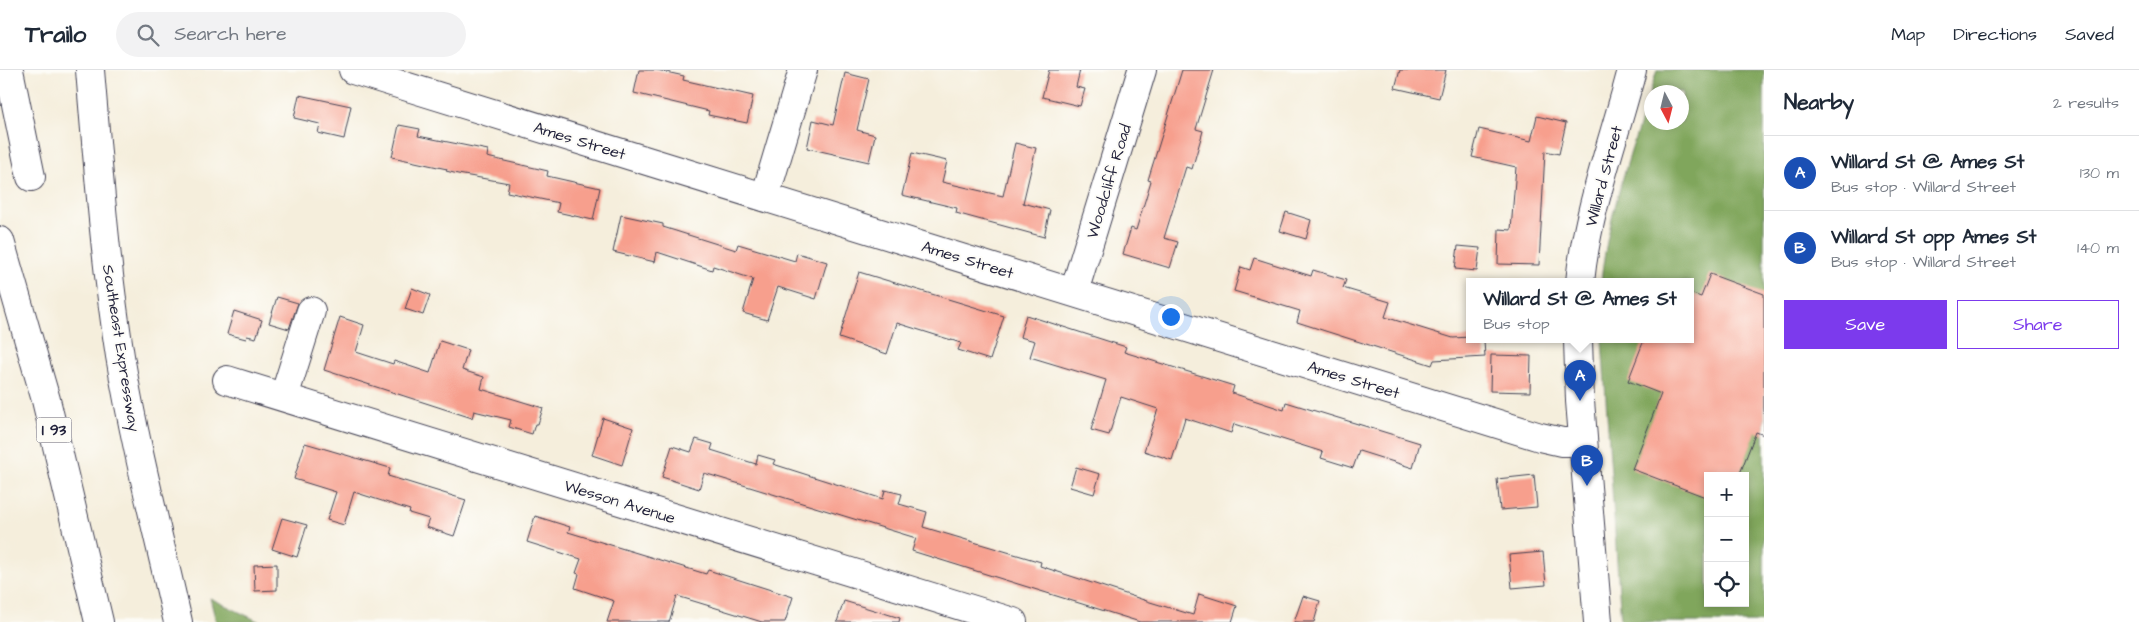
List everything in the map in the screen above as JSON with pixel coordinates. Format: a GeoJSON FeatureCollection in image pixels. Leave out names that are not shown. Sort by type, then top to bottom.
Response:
{"type":"FeatureCollection","features":[{"type":"Feature","properties":{"kind":"main road"},"geometry":{"type":"LineString","coordinates":[[9,70],[31,177]]}},
{"type":"Feature","properties":{"kind":"main road","name":"Southeast Expressway"},"geometry":{"type":"LineString","coordinates":[[90,70],[108,261],[120,356],[135,434],[178,622]]}},
{"type":"Feature","properties":{"kind":"main road","name":"Ames Street"},"geometry":{"type":"LineString","coordinates":[[353,70],[1540,437],[1562,442],[1583,442]]}},
{"type":"Feature","properties":{"kind":"main road"},"geometry":{"type":"LineString","coordinates":[[765,197],[803,70]]}},
{"type":"Feature","properties":{"kind":"main road","name":"Woodcliff Road"},"geometry":{"type":"LineString","coordinates":[[1074,292],[1142,70]]}},
{"type":"Feature","properties":{"kind":"main road","name":"Willard Street"},"geometry":{"type":"LineString","coordinates":[[1580,278],[1582,260],[1592,213],[1632,70]]}},
{"type":"Feature","properties":{"kind":"main road","name":"I 93"},"geometry":{"type":"LineString","coordinates":[[0,241],[46,400],[99,622]]}},
{"type":"Feature","properties":{"kind":"main road"},"geometry":{"type":"LineString","coordinates":[[284,397],[311,311]]}},
{"type":"Feature","properties":{"kind":"main road"},"geometry":{"type":"LineString","coordinates":[[1578,343],[1583,442],[1598,622]]}},
{"type":"Feature","properties":{"kind":"main road","name":"Wesson Avenue"},"geometry":{"type":"LineString","coordinates":[[226,380],[1013,622]]}},
{"type":"Feature","properties":{"kind":"green space"},"geometry":{"type":"Polygon","coordinates":[[[1657,70],[1764,70],[1764,622],[1621,622],[1602,343],[1694,343],[1694,278],[1602,278],[1616,201],[1644,111],[1644,130],[1689,130],[1689,85],[1652,85],[1657,70]]]}},
{"type":"Feature","properties":{"kind":"green space"},"geometry":{"type":"Polygon","coordinates":[[[210,598],[260,622],[216,622],[210,598]]]}},
{"type":"Feature","properties":{"kind":"building"},"geometry":{"type":"Polygon","coordinates":[[[639,70],[657,70],[684,76],[683,80],[753,96],[747,123],[708,115],[709,111],[634,93],[639,70]]]}},
{"type":"Feature","properties":{"kind":"building"},"geometry":{"type":"Polygon","coordinates":[[[1049,70],[1080,70],[1076,87],[1085,89],[1080,106],[1042,97],[1049,70]]]}},
{"type":"Feature","properties":{"kind":"building"},"geometry":{"type":"Polygon","coordinates":[[[1182,70],[1214,70],[1196,129],[1203,131],[1192,169],[1186,167],[1164,238],[1178,242],[1170,268],[1123,254],[1131,228],[1136,230],[1151,181],[1148,180],[1182,70]]]}},
{"type":"Feature","properties":{"kind":"building"},"geometry":{"type":"Polygon","coordinates":[[[1400,70],[1446,70],[1439,98],[1395,88],[1400,70]]]}},
{"type":"Feature","properties":{"kind":"building"},"geometry":{"type":"Polygon","coordinates":[[[845,73],[869,79],[857,130],[875,135],[869,162],[807,148],[813,120],[833,125],[845,73]]]}},
{"type":"Feature","properties":{"kind":"building"},"geometry":{"type":"Polygon","coordinates":[[[299,95],[351,106],[344,139],[318,133],[320,124],[294,118],[299,95]]]}},
{"type":"Feature","properties":{"kind":"building"},"geometry":{"type":"Polygon","coordinates":[[[1537,116],[1566,123],[1559,154],[1545,151],[1539,265],[1498,264],[1499,229],[1511,230],[1516,167],[1472,157],[1479,129],[1531,141],[1537,116]]]}},
{"type":"Feature","properties":{"kind":"building"},"geometry":{"type":"Polygon","coordinates":[[[399,125],[420,129],[418,136],[488,150],[487,157],[548,171],[547,176],[600,188],[593,220],[557,212],[559,203],[507,192],[509,183],[458,174],[446,171],[447,169],[392,157],[399,125]]]}},
{"type":"Feature","properties":{"kind":"building"},"geometry":{"type":"Polygon","coordinates":[[[1015,143],[1036,148],[1023,203],[1050,210],[1044,237],[956,213],[957,208],[902,195],[912,153],[947,161],[942,182],[1003,196],[1015,143]]]}},
{"type":"Feature","properties":{"kind":"building"},"geometry":{"type":"Polygon","coordinates":[[[1286,212],[1311,220],[1306,239],[1280,231],[1286,212]]]}},
{"type":"Feature","properties":{"kind":"building"},"geometry":{"type":"Polygon","coordinates":[[[621,215],[663,224],[663,227],[736,250],[738,244],[795,261],[797,253],[827,262],[816,299],[778,287],[767,320],[743,313],[753,279],[713,266],[712,270],[657,252],[655,262],[613,252],[621,215]]]}},
{"type":"Feature","properties":{"kind":"building"},"geometry":{"type":"Polygon","coordinates":[[[1458,246],[1480,248],[1477,271],[1455,269],[1458,246]]]}},
{"type":"Feature","properties":{"kind":"building"},"geometry":{"type":"Polygon","coordinates":[[[1254,258],[1311,276],[1313,270],[1346,280],[1343,288],[1390,302],[1385,317],[1453,338],[1466,337],[1466,343],[1484,343],[1485,357],[1434,360],[1432,365],[1297,322],[1300,311],[1234,291],[1241,267],[1250,270],[1254,258]]]}},
{"type":"Feature","properties":{"kind":"building"},"geometry":{"type":"Polygon","coordinates":[[[859,272],[1004,316],[990,360],[958,350],[961,343],[897,323],[887,354],[839,338],[859,272]]]}},
{"type":"Feature","properties":{"kind":"building"},"geometry":{"type":"Polygon","coordinates":[[[1710,274],[1764,294],[1764,435],[1756,432],[1741,472],[1704,472],[1704,496],[1632,469],[1661,394],[1628,381],[1643,343],[1694,343],[1694,294],[1701,297],[1710,274]]]}},
{"type":"Feature","properties":{"kind":"building"},"geometry":{"type":"Polygon","coordinates":[[[412,288],[430,295],[423,315],[405,309],[412,288]]]}},
{"type":"Feature","properties":{"kind":"building"},"geometry":{"type":"Polygon","coordinates":[[[277,297],[298,303],[289,329],[269,323],[277,297]]]}},
{"type":"Feature","properties":{"kind":"building"},"geometry":{"type":"Polygon","coordinates":[[[234,311],[262,320],[256,338],[247,336],[246,339],[227,334],[234,311]]]}},
{"type":"Feature","properties":{"kind":"building"},"geometry":{"type":"Polygon","coordinates":[[[1026,315],[1126,347],[1124,352],[1234,386],[1232,393],[1284,410],[1286,402],[1420,443],[1413,468],[1359,451],[1353,468],[1321,458],[1323,452],[1234,424],[1231,433],[1185,418],[1172,460],[1144,451],[1158,409],[1121,397],[1109,435],[1091,430],[1106,380],[1030,357],[1035,341],[1020,337],[1026,315]]]}},
{"type":"Feature","properties":{"kind":"building"},"geometry":{"type":"Polygon","coordinates":[[[340,317],[364,325],[356,352],[393,364],[394,361],[430,373],[440,341],[468,350],[462,370],[484,377],[481,389],[543,408],[538,424],[535,424],[532,434],[509,427],[511,420],[474,411],[472,418],[324,370],[340,317]]]}},
{"type":"Feature","properties":{"kind":"building"},"geometry":{"type":"Polygon","coordinates":[[[1491,355],[1531,356],[1530,392],[1490,391],[1491,355]]]}},
{"type":"Feature","properties":{"kind":"building"},"geometry":{"type":"Polygon","coordinates":[[[603,418],[633,428],[622,465],[592,455],[603,418]]]}},
{"type":"Feature","properties":{"kind":"building"},"geometry":{"type":"Polygon","coordinates":[[[696,439],[713,444],[711,450],[756,464],[758,455],[775,460],[773,464],[883,499],[885,490],[902,494],[899,504],[927,512],[923,527],[1041,562],[1040,566],[1150,602],[1193,615],[1199,594],[1237,606],[1232,622],[1140,622],[912,551],[916,538],[704,473],[699,489],[662,477],[672,446],[691,452],[696,439]]]}},
{"type":"Feature","properties":{"kind":"building"},"geometry":{"type":"Polygon","coordinates":[[[305,443],[390,468],[388,476],[466,500],[454,536],[426,527],[429,519],[409,513],[410,510],[354,492],[344,525],[327,520],[336,492],[294,479],[305,443]]]}},
{"type":"Feature","properties":{"kind":"building"},"geometry":{"type":"Polygon","coordinates":[[[1076,467],[1100,474],[1094,494],[1070,487],[1076,467]]]}},
{"type":"Feature","properties":{"kind":"building"},"geometry":{"type":"Polygon","coordinates":[[[1534,475],[1537,507],[1500,510],[1497,479],[1534,475]]]}},
{"type":"Feature","properties":{"kind":"building"},"geometry":{"type":"Polygon","coordinates":[[[535,516],[570,527],[568,532],[706,574],[708,570],[793,597],[785,622],[762,622],[677,596],[669,622],[607,622],[614,601],[575,588],[579,574],[576,573],[581,559],[527,542],[535,516]]]}},
{"type":"Feature","properties":{"kind":"building"},"geometry":{"type":"Polygon","coordinates":[[[282,518],[307,525],[297,557],[272,549],[282,518]]]}},
{"type":"Feature","properties":{"kind":"building"},"geometry":{"type":"Polygon","coordinates":[[[1543,552],[1546,585],[1512,588],[1509,555],[1543,552]]]}},
{"type":"Feature","properties":{"kind":"building"},"geometry":{"type":"Polygon","coordinates":[[[277,564],[277,590],[255,591],[254,565],[277,564]]]}},
{"type":"Feature","properties":{"kind":"building"},"geometry":{"type":"Polygon","coordinates":[[[1303,596],[1320,601],[1314,622],[1294,622],[1303,596]]]}},
{"type":"Feature","properties":{"kind":"building"},"geometry":{"type":"Polygon","coordinates":[[[844,601],[900,618],[899,622],[837,622],[844,601]]]}},
{"type":"Feature","properties":{"kind":"place","name":"Willard St @ Ames St"},"geometry":{"type":"Point","coordinates":[1580,401]}},
{"type":"Feature","properties":{"kind":"place","name":"Willard St opp Ames St"},"geometry":{"type":"Point","coordinates":[1587,486]}}]}
